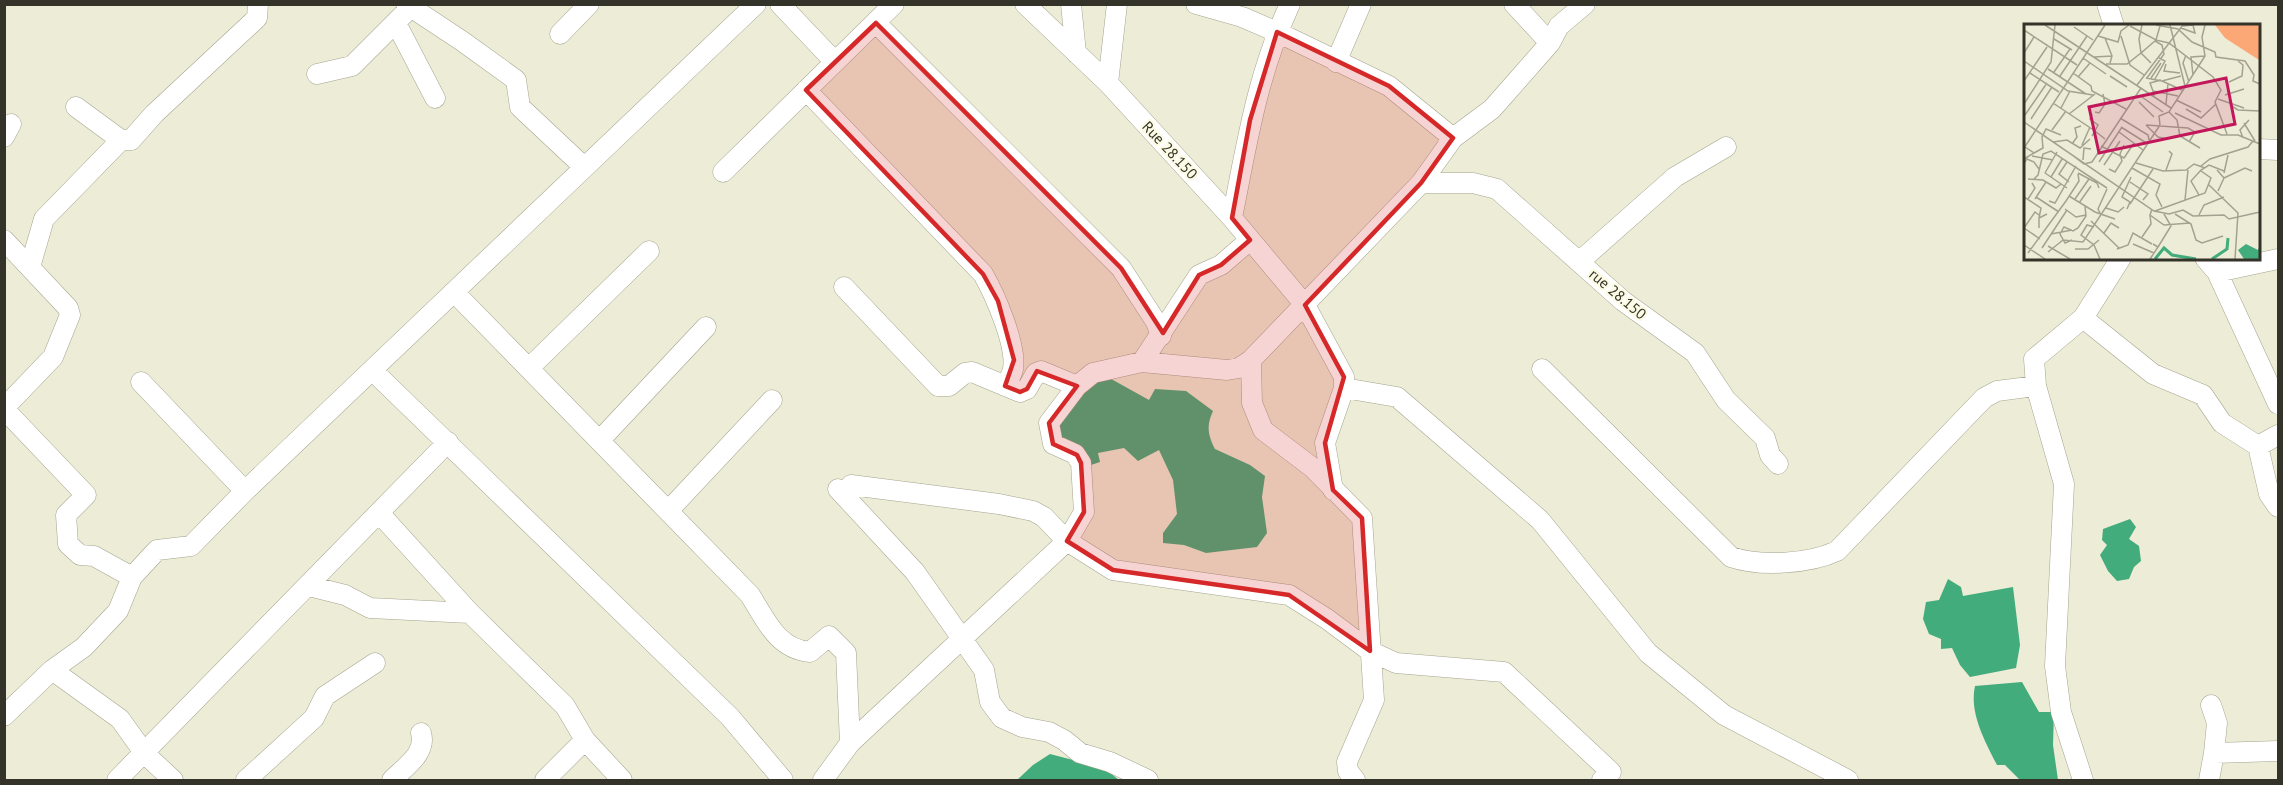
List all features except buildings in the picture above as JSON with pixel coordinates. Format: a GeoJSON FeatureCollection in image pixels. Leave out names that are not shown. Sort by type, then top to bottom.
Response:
{"type":"FeatureCollection","features":[{"type":"Feature","properties":{"kind":"street"},"geometry":{"type":"LineString","coordinates":[[30,267],[44,219],[121,141],[131,140],[154,114],[257,18],[260,11],[258,4]]}},
{"type":"Feature","properties":{"kind":"street"},"geometry":{"type":"LineString","coordinates":[[560,34],[589,4]]}},
{"type":"Feature","properties":{"kind":"street"},"geometry":{"type":"LineString","coordinates":[[4,716],[52,670],[84,647],[118,611],[132,577],[157,550],[191,546],[245,490],[373,371],[584,166],[756,4]]}},
{"type":"Feature","properties":{"kind":"street"},"geometry":{"type":"LineString","coordinates":[[780,4],[835,62]]}},
{"type":"Feature","properties":{"kind":"street"},"geometry":{"type":"LineString","coordinates":[[723,172],[894,4]]}},
{"type":"Feature","properties":{"kind":"street","name":"Rue 28.150"},"geometry":{"type":"LineString","coordinates":[[1025,4],[1108,83],[1232,218],[1305,305]]}},
{"type":"Feature","properties":{"kind":"street"},"geometry":{"type":"LineString","coordinates":[[1071,4],[1076,53]]}},
{"type":"Feature","properties":{"kind":"street"},"geometry":{"type":"LineString","coordinates":[[1108,83],[1117,4]]}},
{"type":"Feature","properties":{"kind":"street"},"geometry":{"type":"LineString","coordinates":[[1196,4],[1230,9],[1389,86],[1454,138]]}},
{"type":"Feature","properties":{"kind":"street"},"geometry":{"type":"LineString","coordinates":[[1232,218],[1250,120],[1264,65],[1290,4]]}},
{"type":"Feature","properties":{"kind":"street"},"geometry":{"type":"LineString","coordinates":[[1336,62],[1361,4]]}},
{"type":"Feature","properties":{"kind":"street"},"geometry":{"type":"LineString","coordinates":[[1514,4],[1550,43]]}},
{"type":"Feature","properties":{"kind":"street"},"geometry":{"type":"LineString","coordinates":[[823,780],[850,743],[1067,541],[1084,512],[1081,463],[1076,454],[1053,444],[1049,423],[1077,386],[1094,373],[1142,362],[1227,370],[1239,368],[1251,360],[1421,183],[1454,138],[1492,109],[1550,43],[1559,26],[1585,4]]}},
{"type":"Feature","properties":{"kind":"street"},"geometry":{"type":"LineString","coordinates":[[2107,4],[2113,24]]}},
{"type":"Feature","properties":{"kind":"street"},"geometry":{"type":"LineString","coordinates":[[317,74],[352,66],[396,22],[408,6],[462,40],[516,80],[520,107],[584,166]]}},
{"type":"Feature","properties":{"kind":"street"},"geometry":{"type":"LineString","coordinates":[[396,22],[435,98]]}},
{"type":"Feature","properties":{"kind":"street"},"geometry":{"type":"LineString","coordinates":[[876,23],[1121,268],[1156,322],[1161,336]]}},
{"type":"Feature","properties":{"kind":"street"},"geometry":{"type":"LineString","coordinates":[[806,90],[983,274],[998,301],[1014,360],[1013,371],[1005,386]]}},
{"type":"Feature","properties":{"kind":"street"},"geometry":{"type":"LineString","coordinates":[[75,107],[121,141]]}},
{"type":"Feature","properties":{"kind":"street"},"geometry":{"type":"LineString","coordinates":[[1580,261],[1675,177],[1726,147]]}},
{"type":"Feature","properties":{"kind":"street"},"geometry":{"type":"LineString","coordinates":[[2259,149],[2278,150]]}},
{"type":"Feature","properties":{"kind":"street","name":"rue 28.150"},"geometry":{"type":"LineString","coordinates":[[1421,183],[1473,183],[1497,189],[1623,301],[1695,353],[1725,400],[1765,438],[1770,455],[1778,464]]}},
{"type":"Feature","properties":{"kind":"street"},"geometry":{"type":"LineString","coordinates":[[4,240],[68,308],[70,315],[53,357],[5,409],[86,495],[66,515],[68,544],[80,555],[94,556],[132,577]]}},
{"type":"Feature","properties":{"kind":"street"},"geometry":{"type":"LineString","coordinates":[[1142,362],[1199,275],[1221,265],[1250,240]]}},
{"type":"Feature","properties":{"kind":"street"},"geometry":{"type":"LineString","coordinates":[[529,368],[649,251]]}},
{"type":"Feature","properties":{"kind":"street"},"geometry":{"type":"LineString","coordinates":[[2278,259],[2211,265],[2269,367],[2278,404]]}},
{"type":"Feature","properties":{"kind":"street"},"geometry":{"type":"LineString","coordinates":[[2083,780],[2061,712],[2055,666],[2064,484],[2036,386],[2034,358],[2083,318],[2120,260]]}},
{"type":"Feature","properties":{"kind":"street"},"geometry":{"type":"LineString","coordinates":[[844,287],[939,386],[949,386],[965,373],[972,372],[1020,392],[1027,389],[1036,373],[1041,371],[1077,386]]}},
{"type":"Feature","properties":{"kind":"street"},"geometry":{"type":"LineString","coordinates":[[455,293],[750,595],[776,636],[787,646],[810,652],[829,636],[846,653],[850,743]]}},
{"type":"Feature","properties":{"kind":"street"},"geometry":{"type":"LineString","coordinates":[[1305,305],[1344,377],[1344,388],[1325,443],[1333,490]]}},
{"type":"Feature","properties":{"kind":"street"},"geometry":{"type":"LineString","coordinates":[[2083,318],[2152,374],[2203,395],[2222,423],[2258,446],[2269,494],[2278,507]]}},
{"type":"Feature","properties":{"kind":"street"},"geometry":{"type":"LineString","coordinates":[[600,440],[706,327]]}},
{"type":"Feature","properties":{"kind":"street"},"geometry":{"type":"LineString","coordinates":[[1251,360],[1252,403],[1263,430],[1313,468],[1362,518],[1374,700],[1347,762],[1348,771],[1355,780]]}},
{"type":"Feature","properties":{"kind":"street"},"geometry":{"type":"LineString","coordinates":[[1542,369],[1731,557],[1752,564],[1824,557],[1837,551],[1984,398],[1997,391],[2036,386]]}},
{"type":"Feature","properties":{"kind":"street"},"geometry":{"type":"LineString","coordinates":[[373,371],[730,717],[783,780]]}},
{"type":"Feature","properties":{"kind":"street"},"geometry":{"type":"LineString","coordinates":[[141,382],[245,490]]}},
{"type":"Feature","properties":{"kind":"street"},"geometry":{"type":"LineString","coordinates":[[1344,388],[1397,397],[1540,520],[1648,653],[1724,715],[1848,780]]}},
{"type":"Feature","properties":{"kind":"street"},"geometry":{"type":"LineString","coordinates":[[669,510],[772,400]]}},
{"type":"Feature","properties":{"kind":"street"},"geometry":{"type":"LineString","coordinates":[[2258,446],[2278,435]]}},
{"type":"Feature","properties":{"kind":"street"},"geometry":{"type":"LineString","coordinates":[[117,780],[145,754],[448,442]]}},
{"type":"Feature","properties":{"kind":"street"},"geometry":{"type":"LineString","coordinates":[[1148,780],[1110,762],[1080,753],[1049,732],[1022,727],[1002,718],[990,702],[984,670],[960,640],[915,572],[844,487],[999,504],[1033,511],[1044,517],[1067,541],[1113,570],[1289,595],[1327,619],[1370,651],[1396,663],[1504,672],[1611,772],[1602,780]]}},
{"type":"Feature","properties":{"kind":"street"},"geometry":{"type":"LineString","coordinates":[[380,514],[470,613],[564,706],[585,740],[622,780]]}},
{"type":"Feature","properties":{"kind":"street"},"geometry":{"type":"LineString","coordinates":[[309,586],[345,595],[370,608],[470,613]]}},
{"type":"Feature","properties":{"kind":"street"},"geometry":{"type":"LineString","coordinates":[[246,780],[314,718],[325,696],[375,663]]}},
{"type":"Feature","properties":{"kind":"street"},"geometry":{"type":"LineString","coordinates":[[52,670],[120,719],[145,754],[173,780]]}},
{"type":"Feature","properties":{"kind":"street"},"geometry":{"type":"LineString","coordinates":[[2209,780],[2217,723],[2211,705]]}},
{"type":"Feature","properties":{"kind":"street"},"geometry":{"type":"LineString","coordinates":[[392,780],[421,750],[424,742],[421,733]]}},
{"type":"Feature","properties":{"kind":"street"},"geometry":{"type":"LineString","coordinates":[[544,780],[585,740]]}},
{"type":"Feature","properties":{"kind":"street"},"geometry":{"type":"LineString","coordinates":[[2214,753],[2278,751]]}},
{"type":"Feature","properties":{"kind":"highlighted area"},"geometry":{"type":"Polygon","coordinates":[[[876,23],[1121,268],[1163,333],[1199,275],[1221,265],[1250,240],[1232,218],[1250,120],[1277,32],[1389,86],[1453,138],[1421,183],[1305,305],[1344,377],[1325,443],[1333,490],[1362,518],[1370,651],[1289,595],[1113,570],[1067,541],[1084,512],[1081,463],[1077,455],[1053,444],[1049,423],[1077,386],[1037,371],[1027,389],[1020,392],[1005,386],[1014,360],[998,301],[983,274],[806,90],[876,23]]]}},
{"type":"Feature","properties":{"kind":"shaded area"},"geometry":{"type":"Polygon","coordinates":[[[1104,375],[1149,400],[1155,389],[1186,391],[1213,411],[1209,421],[1209,430],[1215,449],[1250,465],[1265,476],[1262,497],[1267,533],[1257,547],[1206,553],[1184,545],[1163,543],[1163,533],[1177,514],[1173,480],[1159,450],[1138,461],[1124,448],[1098,453],[1100,462],[1091,465],[1063,442],[1057,417],[1104,375]]]}},
{"type":"Feature","properties":{"kind":"shaded area"},"geometry":{"type":"Polygon","coordinates":[[[2130,519],[2136,527],[2129,539],[2139,546],[2141,561],[2134,567],[2129,579],[2117,581],[2108,571],[2100,555],[2107,545],[2102,540],[2103,529],[2130,519]]]}},
{"type":"Feature","properties":{"kind":"shaded area"},"geometry":{"type":"Polygon","coordinates":[[[1948,579],[1961,587],[1963,596],[2013,587],[2020,645],[2016,668],[1970,677],[1960,665],[1952,648],[1941,649],[1941,639],[1929,634],[1923,619],[1926,602],[1939,600],[1948,579]]]}},
{"type":"Feature","properties":{"kind":"shaded area"},"geometry":{"type":"Polygon","coordinates":[[[2022,682],[2039,712],[2054,712],[2053,745],[2058,780],[2020,780],[2005,765],[1997,765],[1979,727],[1974,706],[1975,686],[2022,682]]]}},
{"type":"Feature","properties":{"kind":"shaded area"},"geometry":{"type":"Polygon","coordinates":[[[1050,754],[1104,768],[1119,780],[1017,780],[1033,765],[1050,754]]]}}]}
